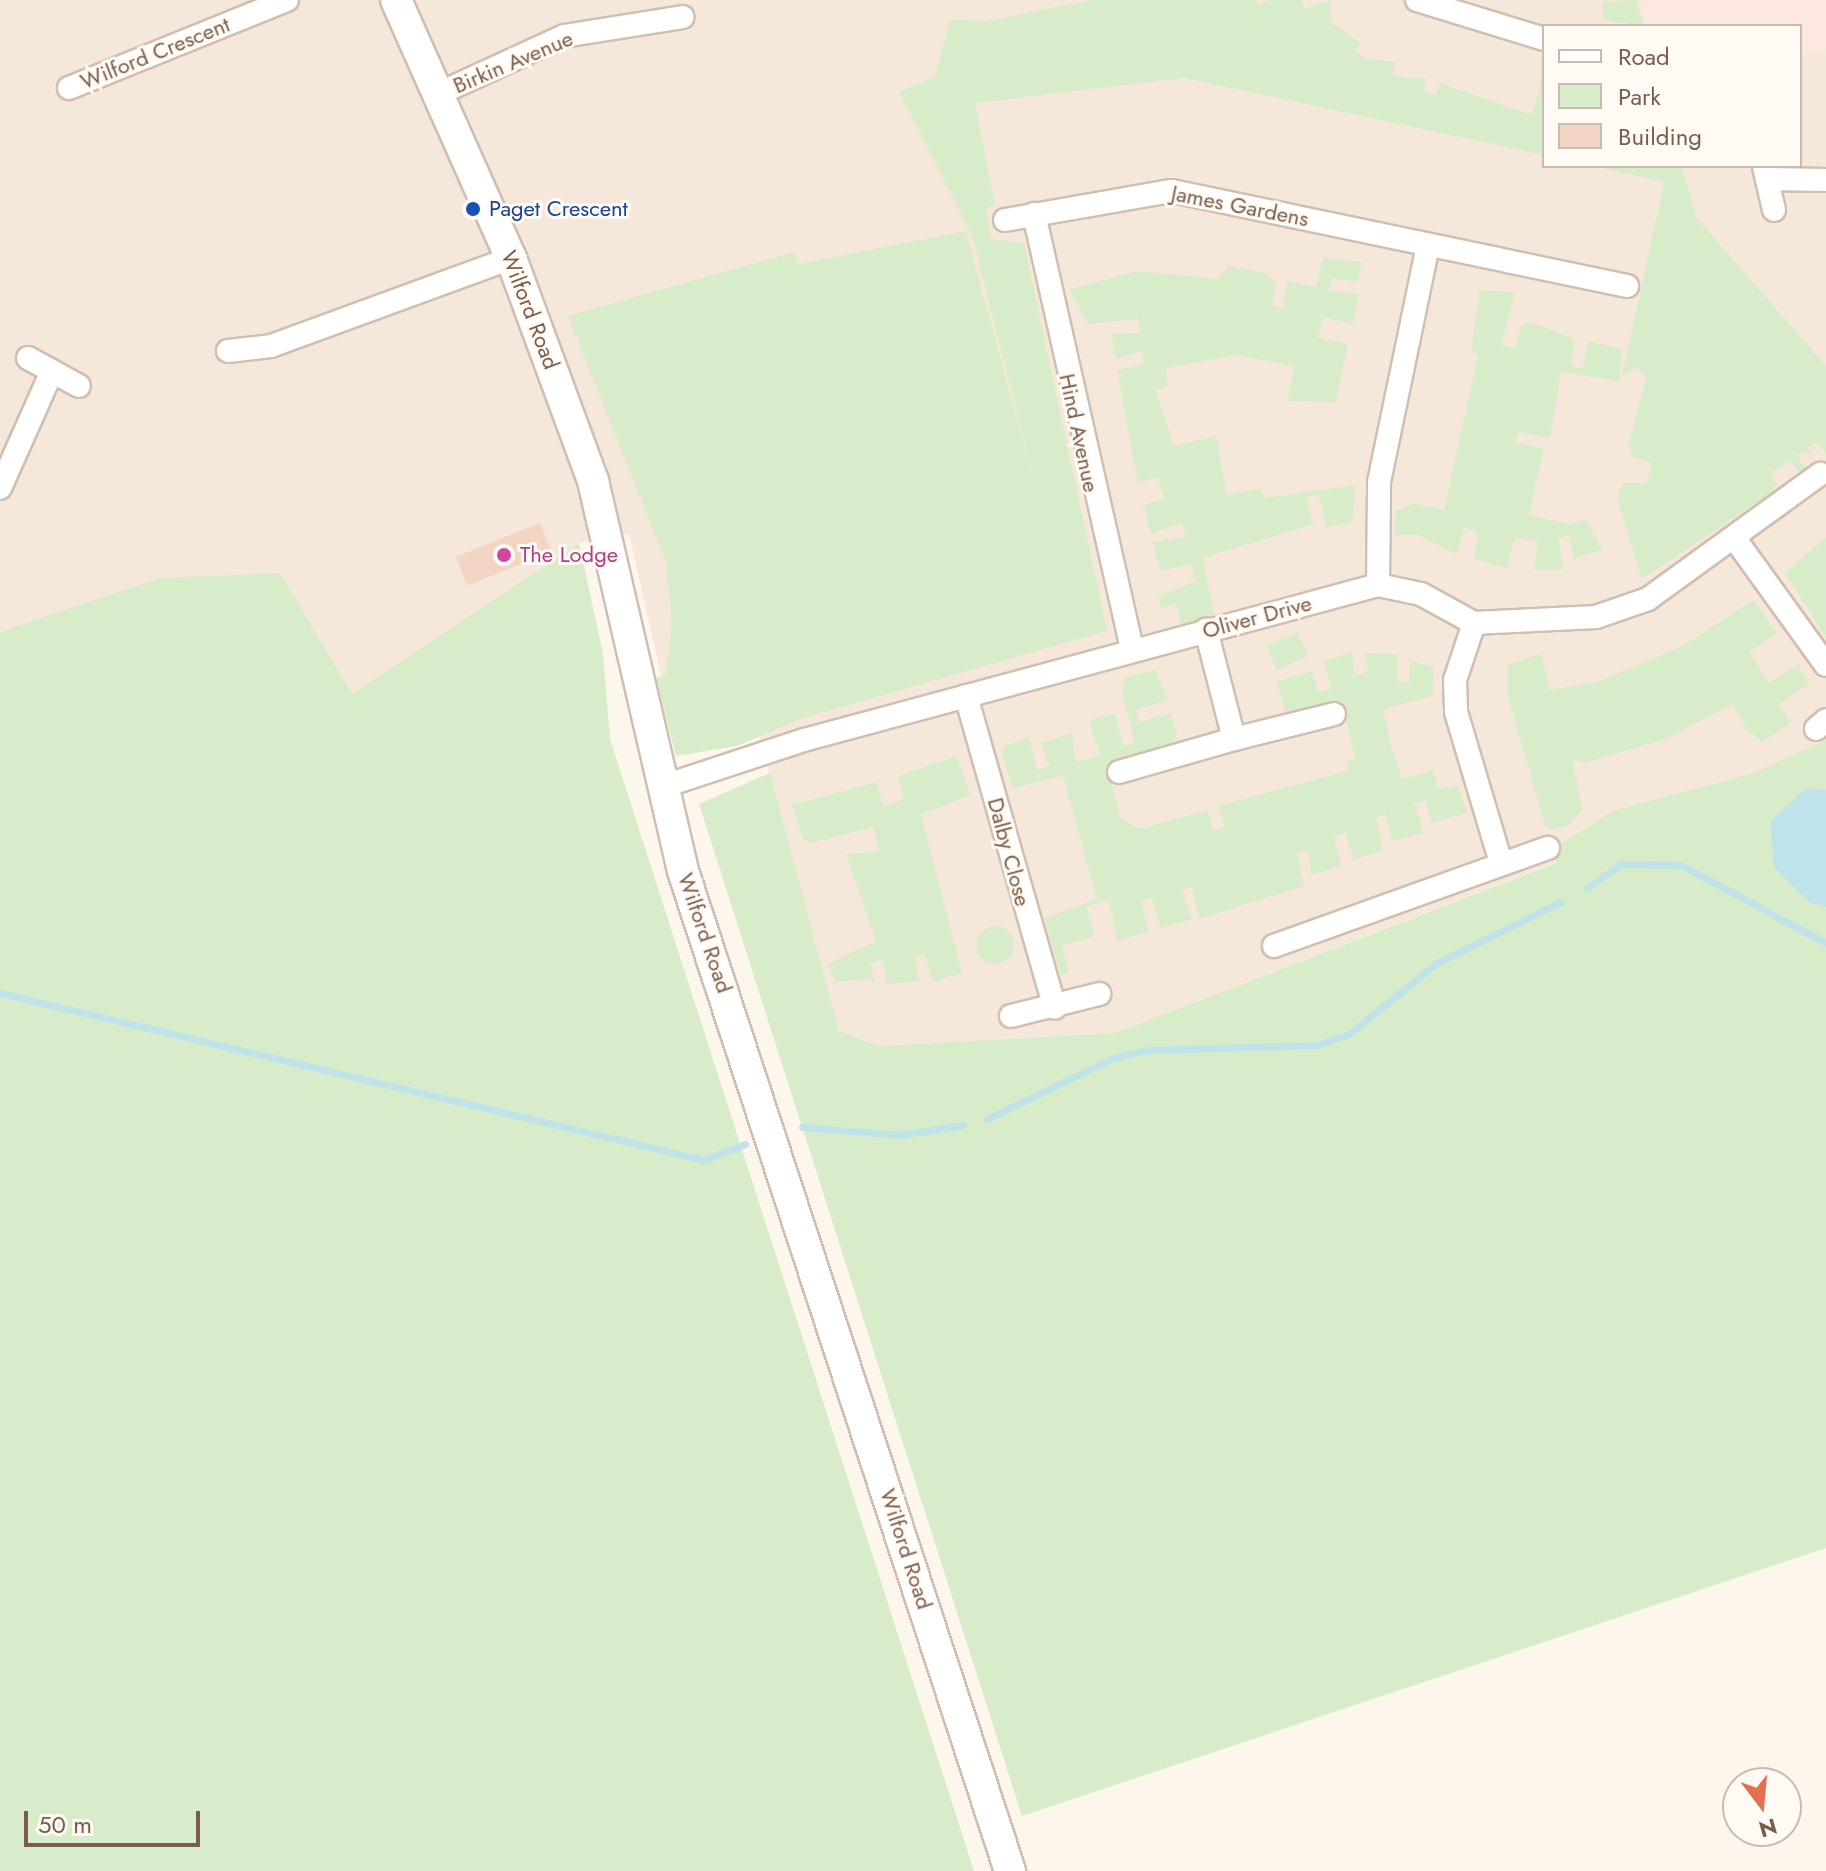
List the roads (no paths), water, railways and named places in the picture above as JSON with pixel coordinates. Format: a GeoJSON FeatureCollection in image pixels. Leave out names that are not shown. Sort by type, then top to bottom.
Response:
{"type":"FeatureCollection","features":[{"type":"Feature","properties":{"kind":"main road","name":"Wilford Road"},"geometry":{"type":"LineString","coordinates":[[396,0],[511,258],[593,481],[661,787],[1010,1871]]}},
{"type":"Feature","properties":{"kind":"street","name":"Wilford Crescent"},"geometry":{"type":"LineString","coordinates":[[69,88],[287,0]]}},
{"type":"Feature","properties":{"kind":"street"},"geometry":{"type":"LineString","coordinates":[[1417,0],[1542,38]]}},
{"type":"Feature","properties":{"kind":"street","name":"Birkin Avenue"},"geometry":{"type":"LineString","coordinates":[[438,94],[564,36],[682,17]]}},
{"type":"Feature","properties":{"kind":"street"},"geometry":{"type":"LineString","coordinates":[[1774,210],[1766,173],[1826,180]]}},
{"type":"Feature","properties":{"kind":"street","name":"James Gardens"},"geometry":{"type":"LineString","coordinates":[[1005,220],[1172,191],[1627,286]]}},
{"type":"Feature","properties":{"kind":"street","name":"Hind Avenue"},"geometry":{"type":"LineString","coordinates":[[1034,214],[1132,650]]}},
{"type":"Feature","properties":{"kind":"street"},"geometry":{"type":"LineString","coordinates":[[1378,585],[1379,482],[1428,245]]}},
{"type":"Feature","properties":{"kind":"street"},"geometry":{"type":"LineString","coordinates":[[228,351],[271,346],[511,258]]}},
{"type":"Feature","properties":{"kind":"street"},"geometry":{"type":"LineString","coordinates":[[28,358],[79,386]]}},
{"type":"Feature","properties":{"kind":"street"},"geometry":{"type":"LineString","coordinates":[[0,488],[52,371]]}},
{"type":"Feature","properties":{"kind":"street"},"geometry":{"type":"LineString","coordinates":[[1501,863],[1456,712],[1455,680],[1474,623],[1596,617],[1648,599],[1735,539],[1820,474]]}},
{"type":"Feature","properties":{"kind":"street"},"geometry":{"type":"LineString","coordinates":[[1735,539],[1826,665]]}},
{"type":"Feature","properties":{"kind":"street","name":"Oliver Drive"},"geometry":{"type":"LineString","coordinates":[[661,787],[966,696],[1378,585],[1421,594],[1474,623]]}},
{"type":"Feature","properties":{"kind":"street"},"geometry":{"type":"LineString","coordinates":[[1206,630],[1234,739]]}},
{"type":"Feature","properties":{"kind":"street","name":"Dalby Close"},"geometry":{"type":"LineString","coordinates":[[966,696],[1055,1008]]}},
{"type":"Feature","properties":{"kind":"street"},"geometry":{"type":"LineString","coordinates":[[1119,772],[1334,714]]}},
{"type":"Feature","properties":{"kind":"street"},"geometry":{"type":"LineString","coordinates":[[1274,946],[1548,848]]}},
{"type":"Feature","properties":{"kind":"street"},"geometry":{"type":"LineString","coordinates":[[1011,1016],[1055,1008],[1099,994]]}},
{"type":"Feature","properties":{"kind":"water"},"geometry":{"type":"Polygon","coordinates":[[[1806,788],[1826,790],[1826,907],[1809,902],[1774,868],[1770,822],[1806,788]]]}},
{"type":"Feature","properties":{"kind":"waterway"},"geometry":{"type":"LineString","coordinates":[[1587,888],[1621,864],[1681,865],[1826,943]]}},
{"type":"Feature","properties":{"kind":"waterway"},"geometry":{"type":"LineString","coordinates":[[987,1119],[1113,1058],[1148,1050],[1317,1045],[1349,1034],[1435,964],[1561,902]]}},
{"type":"Feature","properties":{"kind":"waterway"},"geometry":{"type":"LineString","coordinates":[[0,993],[704,1160],[745,1144]]}},
{"type":"Feature","properties":{"kind":"waterway"},"geometry":{"type":"LineString","coordinates":[[802,1127],[900,1135],[963,1125]]}},
{"type":"Feature","properties":{"kind":"place","name":"Paget Crescent"},"geometry":{"type":"Point","coordinates":[473,209]}},
{"type":"Feature","properties":{"kind":"place","name":"The Lodge"},"geometry":{"type":"Point","coordinates":[504,555]}}]}
